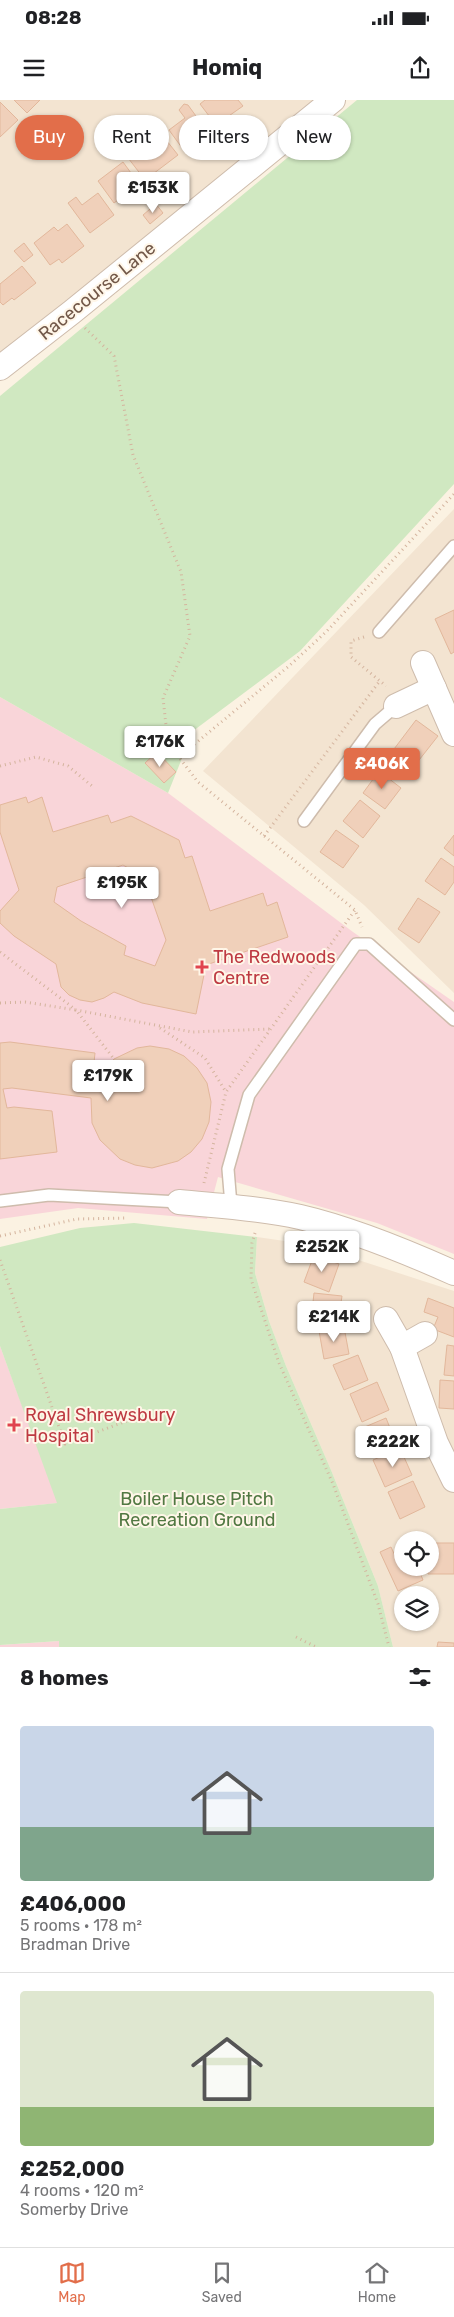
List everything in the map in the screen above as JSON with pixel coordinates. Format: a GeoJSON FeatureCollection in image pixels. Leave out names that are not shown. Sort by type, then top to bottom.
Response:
{"type":"FeatureCollection","features":[{"type":"Feature","properties":{"kind":"street","name":"Racecourse Lane"},"geometry":{"type":"LineString","coordinates":[[2,362],[72,312],[333,100]]}},
{"type":"Feature","properties":{"kind":"street"},"geometry":{"type":"LineString","coordinates":[[423,663],[454,734]]}},
{"type":"Feature","properties":{"kind":"street"},"geometry":{"type":"LineString","coordinates":[[403,702],[434,688]]}},
{"type":"Feature","properties":{"kind":"street"},"geometry":{"type":"LineString","coordinates":[[179,1202],[231,1206],[299,1217],[336,1227],[454,1273]]}},
{"type":"Feature","properties":{"kind":"street"},"geometry":{"type":"LineString","coordinates":[[386,1319],[402,1347],[436,1443],[454,1480]]}},
{"type":"Feature","properties":{"kind":"street"},"geometry":{"type":"LineString","coordinates":[[402,1347],[425,1334]]}},
{"type":"Feature","properties":{"kind":"lane"},"geometry":{"type":"LineString","coordinates":[[379,632],[454,546]]}},
{"type":"Feature","properties":{"kind":"lane"},"geometry":{"type":"LineString","coordinates":[[304,821],[375,724],[403,702]]}},
{"type":"Feature","properties":{"kind":"lane"},"geometry":{"type":"LineString","coordinates":[[231,1206],[228,1169],[249,1095],[356,944],[369,944],[454,1020]]}},
{"type":"Feature","properties":{"kind":"lane"},"geometry":{"type":"LineString","coordinates":[[0,1201],[48,1195],[179,1202]]}},
{"type":"Feature","properties":{"kind":"path"},"geometry":{"type":"LineString","coordinates":[[72,312],[90,335],[114,356],[133,455],[181,572],[190,636],[163,698],[168,743],[198,782],[355,910],[369,944]]}},
{"type":"Feature","properties":{"kind":"path"},"geometry":{"type":"LineString","coordinates":[[179,757],[289,666],[327,631],[454,494]]}},
{"type":"Feature","properties":{"kind":"path"},"geometry":{"type":"LineString","coordinates":[[379,632],[351,641],[351,657],[403,702]]}},
{"type":"Feature","properties":{"kind":"path"},"geometry":{"type":"LineString","coordinates":[[264,836],[379,682]]}},
{"type":"Feature","properties":{"kind":"path"},"geometry":{"type":"LineString","coordinates":[[0,766],[36,757],[68,766],[92,786]]}},
{"type":"Feature","properties":{"kind":"path"},"geometry":{"type":"LineString","coordinates":[[0,952],[76,1010],[114,1059]]}},
{"type":"Feature","properties":{"kind":"path"},"geometry":{"type":"LineString","coordinates":[[0,1003],[25,1002],[192,1032],[271,1029]]}},
{"type":"Feature","properties":{"kind":"path"},"geometry":{"type":"LineString","coordinates":[[157,1026],[204,1058],[226,1092]]}},
{"type":"Feature","properties":{"kind":"path"},"geometry":{"type":"LineString","coordinates":[[262,1211],[252,1243],[251,1279],[279,1363],[333,1484],[378,1604],[389,1647]]}},
{"type":"Feature","properties":{"kind":"path"},"geometry":{"type":"LineString","coordinates":[[0,1236],[77,1219],[135,1218]]}},
{"type":"Feature","properties":{"kind":"path"},"geometry":{"type":"LineString","coordinates":[[0,1260],[65,1444],[132,1419]]}},
{"type":"Feature","properties":{"kind":"path"},"geometry":{"type":"LineString","coordinates":[[296,1637],[316,1647]]}},
{"type":"Feature","properties":{"kind":"shaded area"},"geometry":{"type":"Polygon","coordinates":[[[0,100],[320,100],[302,115],[278,115],[278,135],[268,143],[268,115],[179,115],[179,160],[247,160],[0,364],[0,100]]]}},
{"type":"Feature","properties":{"kind":"shaded area"},"geometry":{"type":"Polygon","coordinates":[[[454,509],[454,993],[364,905],[203,771],[454,509]]]}},
{"type":"Feature","properties":{"kind":"shaded area","name":"The Redwoods Centre"},"geometry":{"type":"Polygon","coordinates":[[[0,697],[168,793],[353,932],[454,1002],[454,1254],[377,1223],[218,1177],[207,1219],[78,1208],[0,1219],[0,697]]]}},
{"type":"Feature","properties":{"kind":"shaded area"},"geometry":{"type":"Polygon","coordinates":[[[257,1237],[312,1245],[454,1291],[454,1647],[393,1647],[378,1586],[269,1321],[255,1273],[257,1237]]]}},
{"type":"Feature","properties":{"kind":"shaded area","name":"Royal Shrewsbury Hospital"},"geometry":{"type":"Polygon","coordinates":[[[0,1346],[58,1503],[0,1509],[0,1346]]]}},
{"type":"Feature","properties":{"kind":"shaded area"},"geometry":{"type":"Polygon","coordinates":[[[59,1641],[59,1647],[0,1647],[0,1645],[59,1641]]]}},
{"type":"Feature","properties":{"kind":"green space"},"geometry":{"type":"Polygon","coordinates":[[[357,100],[454,100],[454,484],[300,651],[193,731],[168,793],[0,697],[0,396],[285,160],[351,160],[351,115],[339,115],[357,100]]]}},
{"type":"Feature","properties":{"kind":"green space","name":"Boiler House Pitch Recreation Ground"},"geometry":{"type":"Polygon","coordinates":[[[134,1223],[257,1237],[255,1273],[269,1321],[378,1586],[393,1647],[59,1647],[59,1641],[0,1645],[0,1509],[57,1503],[0,1346],[0,1247],[80,1228],[134,1223]]]}},
{"type":"Feature","properties":{"kind":"building"},"geometry":{"type":"Polygon","coordinates":[[[14,100],[40,100],[27,113],[14,100]]]}},
{"type":"Feature","properties":{"kind":"building"},"geometry":{"type":"Polygon","coordinates":[[[205,100],[238,100],[243,106],[230,115],[208,115],[200,104],[205,100]]]}},
{"type":"Feature","properties":{"kind":"building"},"geometry":{"type":"Polygon","coordinates":[[[0,102],[15,117],[15,123],[0,137],[0,102]]]}},
{"type":"Feature","properties":{"kind":"building"},"geometry":{"type":"Polygon","coordinates":[[[184,104],[188,105],[195,115],[183,115],[179,110],[184,104]]]}},
{"type":"Feature","properties":{"kind":"building"},"geometry":{"type":"Polygon","coordinates":[[[179,122],[179,144],[169,130],[179,122]]]}},
{"type":"Feature","properties":{"kind":"building"},"geometry":{"type":"Polygon","coordinates":[[[169,144],[178,155],[145,180],[130,160],[169,160],[169,144]]]}},
{"type":"Feature","properties":{"kind":"building"},"geometry":{"type":"Polygon","coordinates":[[[123,162],[139,184],[114,203],[98,181],[123,162]]]}},
{"type":"Feature","properties":{"kind":"building"},"geometry":{"type":"Polygon","coordinates":[[[98,193],[114,215],[90,233],[68,203],[76,197],[82,205],[98,193]]]}},
{"type":"Feature","properties":{"kind":"building"},"geometry":{"type":"Polygon","coordinates":[[[156,204],[163,213],[150,224],[143,215],[156,204]]]}},
{"type":"Feature","properties":{"kind":"building"},"geometry":{"type":"Polygon","coordinates":[[[67,224],[84,246],[62,263],[59,259],[50,265],[34,243],[54,227],[58,231],[67,224]]]}},
{"type":"Feature","properties":{"kind":"building"},"geometry":{"type":"Polygon","coordinates":[[[24,243],[33,255],[24,262],[14,251],[24,243]]]}},
{"type":"Feature","properties":{"kind":"building"},"geometry":{"type":"Polygon","coordinates":[[[22,266],[36,283],[14,300],[12,298],[3,305],[0,302],[0,284],[22,266]]]}},
{"type":"Feature","properties":{"kind":"building"},"geometry":{"type":"Polygon","coordinates":[[[454,610],[454,652],[451,654],[435,619],[454,610]]]}},
{"type":"Feature","properties":{"kind":"building"},"geometry":{"type":"Polygon","coordinates":[[[416,720],[438,736],[412,769],[391,753],[416,720]]]}},
{"type":"Feature","properties":{"kind":"building"},"geometry":{"type":"Polygon","coordinates":[[[157,752],[176,772],[164,783],[145,763],[157,752]]]}},
{"type":"Feature","properties":{"kind":"building"},"geometry":{"type":"Polygon","coordinates":[[[379,771],[401,788],[385,809],[363,793],[379,771]]]}},
{"type":"Feature","properties":{"kind":"building"},"geometry":{"type":"Polygon","coordinates":[[[26,797],[28,803],[42,797],[53,832],[108,815],[111,823],[131,816],[179,840],[185,858],[192,856],[210,911],[263,893],[267,906],[277,902],[288,937],[206,965],[196,1014],[142,1003],[114,992],[92,1002],[80,1000],[69,995],[61,987],[56,964],[14,936],[0,923],[0,911],[19,890],[0,832],[0,805],[26,797]],[[123,865],[57,887],[54,902],[81,921],[126,946],[124,955],[155,966],[166,940],[144,877],[123,865]]]}},
{"type":"Feature","properties":{"kind":"building"},"geometry":{"type":"Polygon","coordinates":[[[360,800],[380,816],[363,838],[343,821],[360,800]]]}},
{"type":"Feature","properties":{"kind":"building"},"geometry":{"type":"Polygon","coordinates":[[[336,830],[359,846],[343,868],[320,852],[336,830]]]}},
{"type":"Feature","properties":{"kind":"building"},"geometry":{"type":"Polygon","coordinates":[[[454,835],[454,856],[444,848],[454,835]]]}},
{"type":"Feature","properties":{"kind":"building"},"geometry":{"type":"Polygon","coordinates":[[[441,858],[454,867],[454,882],[445,895],[425,881],[441,858]]]}},
{"type":"Feature","properties":{"kind":"building"},"geometry":{"type":"Polygon","coordinates":[[[418,898],[440,912],[419,943],[398,929],[418,898]]]}},
{"type":"Feature","properties":{"kind":"building"},"geometry":{"type":"Polygon","coordinates":[[[10,1042],[95,1053],[93,1072],[99,1076],[114,1059],[137,1048],[150,1046],[169,1049],[184,1056],[197,1068],[207,1083],[211,1102],[209,1122],[202,1139],[191,1152],[178,1161],[152,1168],[135,1165],[120,1159],[100,1140],[92,1123],[91,1098],[12,1088],[3,1089],[7,1108],[52,1111],[57,1152],[0,1159],[0,1043],[10,1042]]]}},
{"type":"Feature","properties":{"kind":"building"},"geometry":{"type":"Polygon","coordinates":[[[314,1255],[339,1264],[329,1292],[304,1282],[314,1255]]]}},
{"type":"Feature","properties":{"kind":"building"},"geometry":{"type":"Polygon","coordinates":[[[314,1293],[342,1296],[338,1323],[311,1320],[314,1293]]]}},
{"type":"Feature","properties":{"kind":"building"},"geometry":{"type":"Polygon","coordinates":[[[428,1298],[454,1308],[454,1337],[433,1329],[438,1317],[424,1312],[428,1298]]]}},
{"type":"Feature","properties":{"kind":"building"},"geometry":{"type":"Polygon","coordinates":[[[344,1327],[349,1354],[324,1359],[319,1331],[344,1327]]]}},
{"type":"Feature","properties":{"kind":"building"},"geometry":{"type":"Polygon","coordinates":[[[447,1345],[454,1346],[454,1376],[444,1375],[447,1345]]]}},
{"type":"Feature","properties":{"kind":"building"},"geometry":{"type":"Polygon","coordinates":[[[358,1355],[368,1380],[344,1390],[333,1365],[358,1355]]]}},
{"type":"Feature","properties":{"kind":"building"},"geometry":{"type":"Polygon","coordinates":[[[440,1380],[454,1381],[454,1409],[439,1408],[440,1380]]]}},
{"type":"Feature","properties":{"kind":"building"},"geometry":{"type":"Polygon","coordinates":[[[377,1382],[389,1410],[362,1422],[350,1394],[377,1382]]]}},
{"type":"Feature","properties":{"kind":"building"},"geometry":{"type":"Polygon","coordinates":[[[386,1418],[396,1443],[370,1453],[360,1429],[386,1418]]]}},
{"type":"Feature","properties":{"kind":"building"},"geometry":{"type":"Polygon","coordinates":[[[400,1448],[412,1475],[385,1487],[373,1460],[400,1448]]]}},
{"type":"Feature","properties":{"kind":"building"},"geometry":{"type":"Polygon","coordinates":[[[413,1481],[425,1507],[400,1519],[388,1492],[413,1481]]]}},
{"type":"Feature","properties":{"kind":"building"},"geometry":{"type":"Polygon","coordinates":[[[439,1543],[454,1543],[454,1574],[439,1574],[439,1543]]]}},
{"type":"Feature","properties":{"kind":"building"},"geometry":{"type":"Polygon","coordinates":[[[391,1547],[394,1554],[394,1576],[421,1576],[423,1580],[409,1586],[396,1586],[380,1552],[391,1547]]]}},
{"type":"Feature","properties":{"kind":"building"},"geometry":{"type":"Polygon","coordinates":[[[438,1642],[454,1643],[454,1647],[437,1647],[438,1642]]]}},
{"type":"Feature","properties":{"kind":"place","name":"The Redwoods Centre"},"geometry":{"type":"Point","coordinates":[202,967]}},
{"type":"Feature","properties":{"kind":"place","name":"Royal Shrewsbury Hospital"},"geometry":{"type":"Point","coordinates":[14,1425]}}]}
